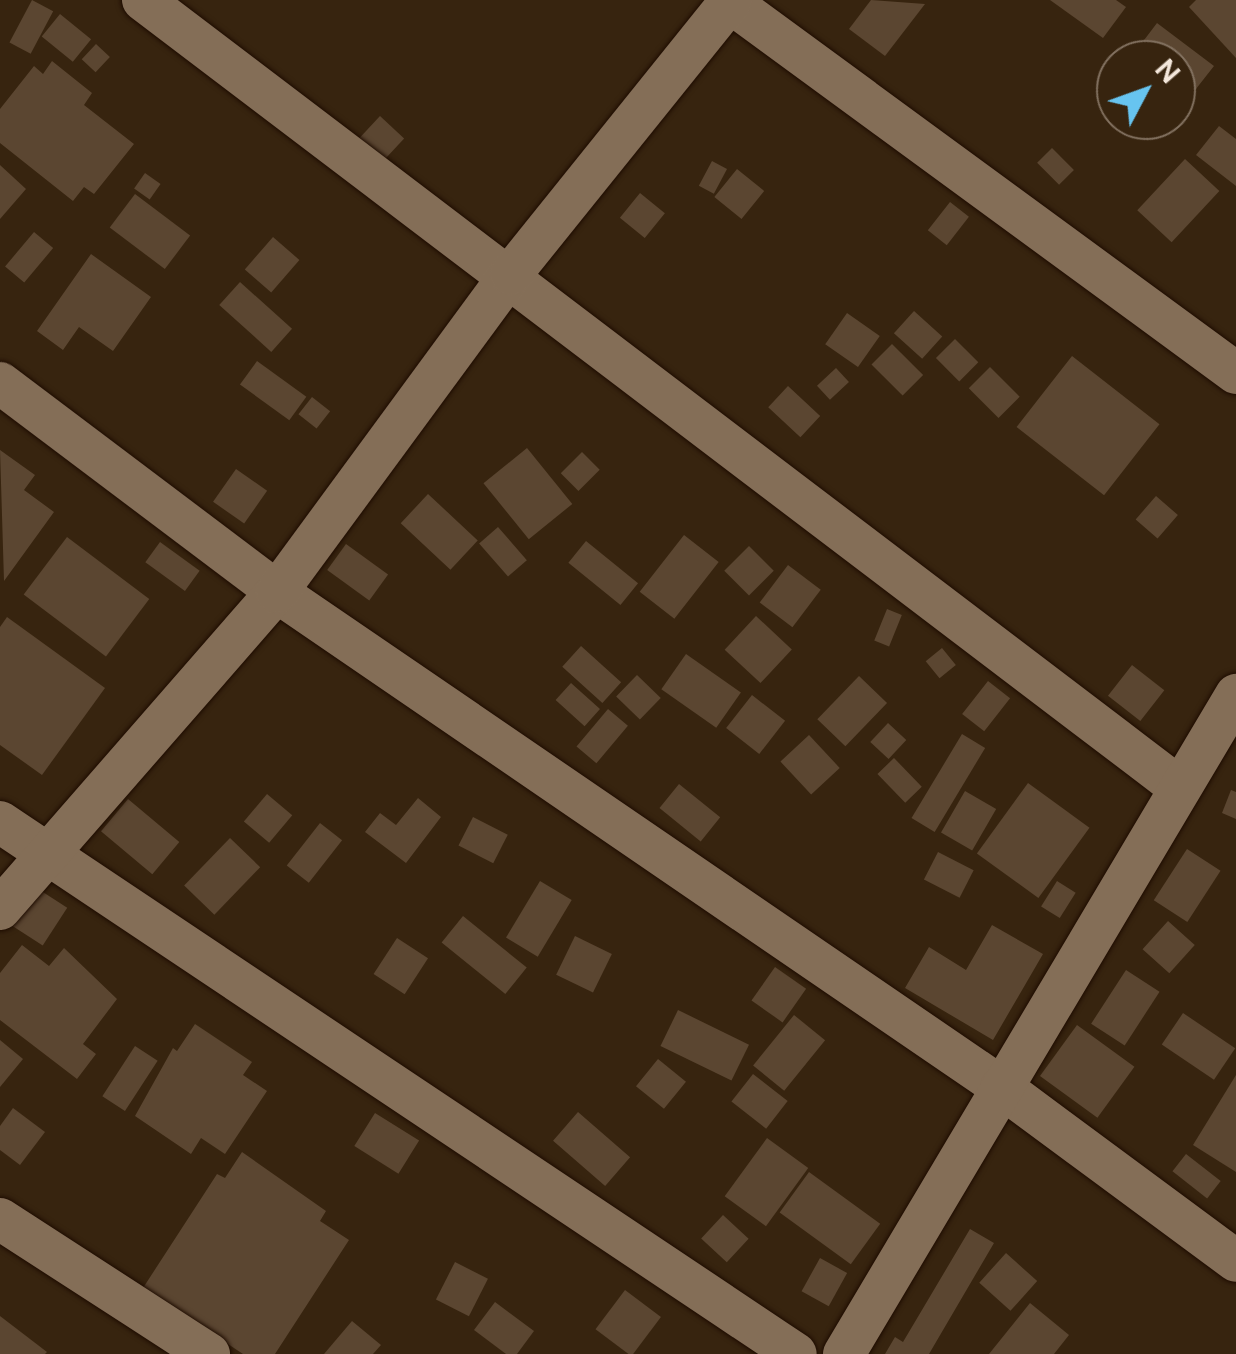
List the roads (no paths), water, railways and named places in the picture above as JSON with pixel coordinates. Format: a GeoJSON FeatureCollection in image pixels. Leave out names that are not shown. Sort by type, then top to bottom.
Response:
{"type":"FeatureCollection","features":[{"type":"Feature","properties":{"kind":"street"},"geometry":{"type":"LineString","coordinates":[[143,0],[511,274],[1180,788]]}},
{"type":"Feature","properties":{"kind":"street"},"geometry":{"type":"LineString","coordinates":[[0,909],[43,854],[277,592],[511,274],[729,1],[1236,373]]}},
{"type":"Feature","properties":{"kind":"street"},"geometry":{"type":"LineString","coordinates":[[0,383],[277,592],[1001,1087],[1236,1261]]}},
{"type":"Feature","properties":{"kind":"street"},"geometry":{"type":"LineString","coordinates":[[844,1354],[1236,695]]}},
{"type":"Feature","properties":{"kind":"street"},"geometry":{"type":"LineString","coordinates":[[0,822],[796,1354]]}},
{"type":"Feature","properties":{"kind":"street"},"geometry":{"type":"LineString","coordinates":[[0,1219],[209,1354]]}}]}
